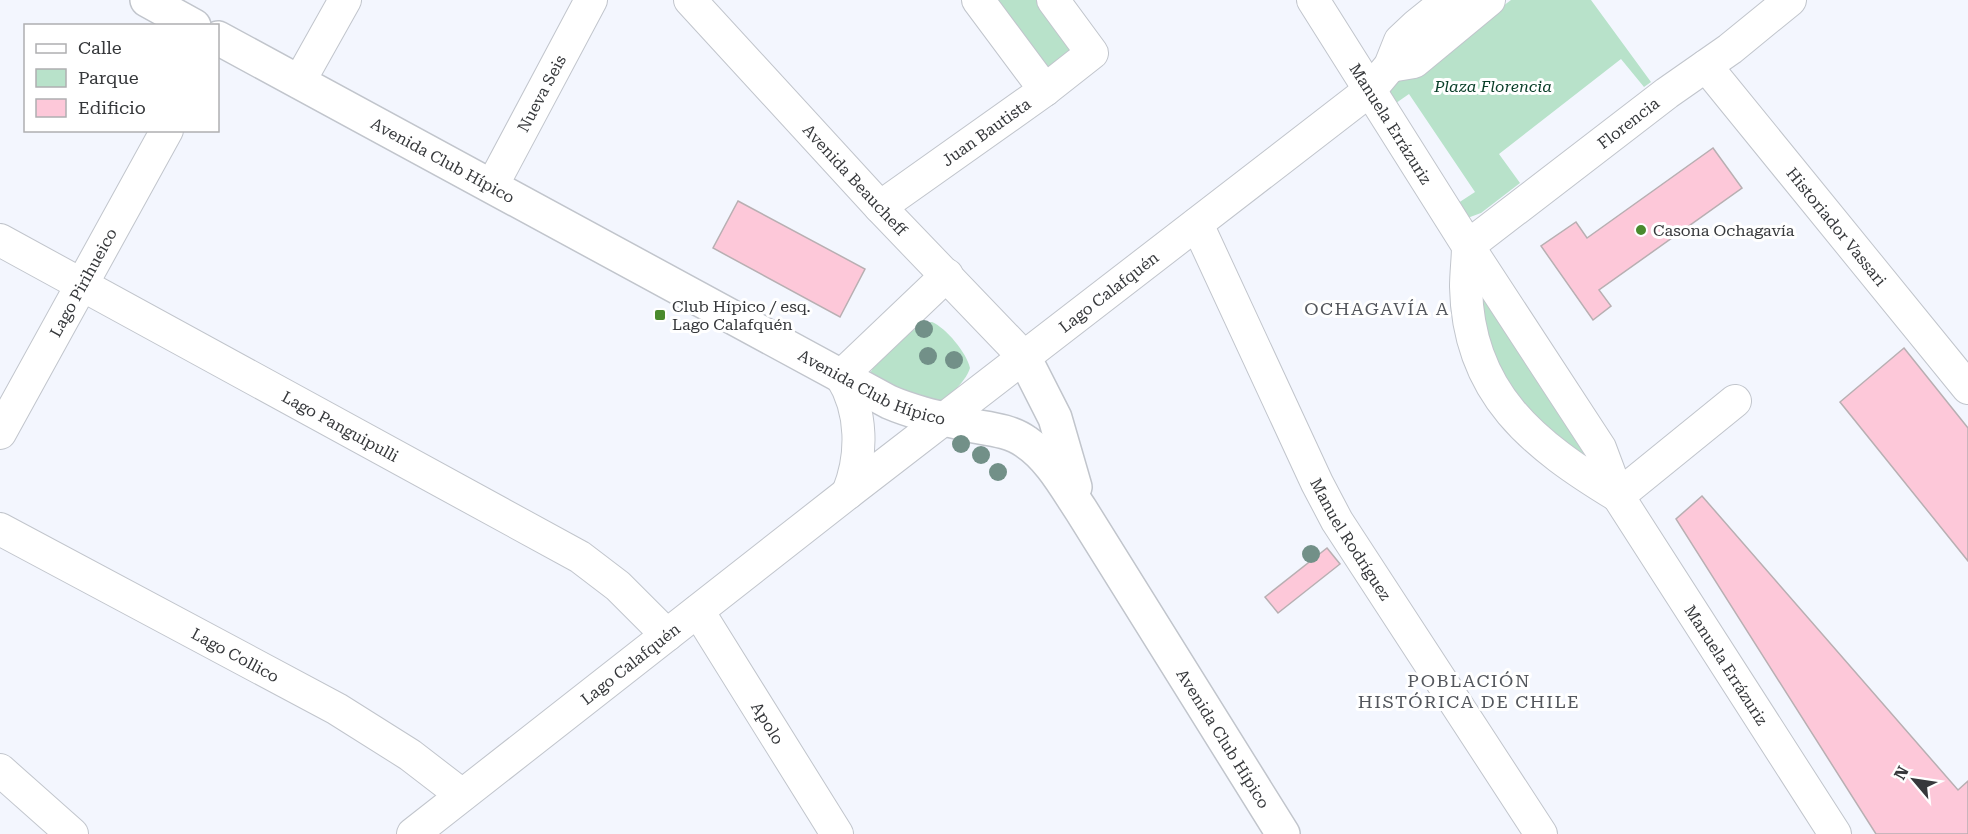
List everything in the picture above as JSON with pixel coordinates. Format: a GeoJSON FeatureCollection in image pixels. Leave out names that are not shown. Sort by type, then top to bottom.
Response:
{"type":"FeatureCollection","features":[{"type":"Feature","properties":{"kind":"main road"},"geometry":{"type":"LineString","coordinates":[[147,0],[190,24]]}},
{"type":"Feature","properties":{"kind":"main road","name":"Avenida Club Hípico"},"geometry":{"type":"LineString","coordinates":[[219,39],[903,408],[999,430],[1026,441],[1051,466],[1081,510],[1283,834]]}},
{"type":"Feature","properties":{"kind":"main road"},"geometry":{"type":"LineString","coordinates":[[1024,357],[1055,418],[1081,510]]}},
{"type":"Feature","properties":{"kind":"street"},"geometry":{"type":"LineString","coordinates":[[299,82],[345,0]]}},
{"type":"Feature","properties":{"kind":"street","name":"Nueva Seis"},"geometry":{"type":"LineString","coordinates":[[492,186],[591,0]]}},
{"type":"Feature","properties":{"kind":"street","name":"Avenida Beaucheff"},"geometry":{"type":"LineString","coordinates":[[690,0],[880,207],[1024,357]]}},
{"type":"Feature","properties":{"kind":"street"},"geometry":{"type":"LineString","coordinates":[[978,0],[1045,90]]}},
{"type":"Feature","properties":{"kind":"street","name":"Juan Bautista"},"geometry":{"type":"LineString","coordinates":[[880,207],[1045,90],[1092,53],[1053,0]]}},
{"type":"Feature","properties":{"kind":"street","name":"Manuela Errázuriz"},"geometry":{"type":"LineString","coordinates":[[1313,0],[1468,246],[1600,448],[1618,496],[1835,834]]}},
{"type":"Feature","properties":{"kind":"street","name":"Lago Calafquén"},"geometry":{"type":"LineString","coordinates":[[424,831],[462,795],[848,493],[1370,90],[1390,66],[1400,41],[1448,0]]}},
{"type":"Feature","properties":{"kind":"street"},"geometry":{"type":"LineString","coordinates":[[1390,66],[1414,62],[1489,0]]}},
{"type":"Feature","properties":{"kind":"street","name":"Florencia"},"geometry":{"type":"LineString","coordinates":[[1468,246],[1790,0]]}},
{"type":"Feature","properties":{"kind":"street","name":"Historiador Vassari"},"geometry":{"type":"LineString","coordinates":[[1706,66],[1968,388]]}},
{"type":"Feature","properties":{"kind":"street","name":"Lago Pirihueico"},"geometry":{"type":"LineString","coordinates":[[0,433],[166,132]]}},
{"type":"Feature","properties":{"kind":"street","name":"Manuel Rodríguez"},"geometry":{"type":"LineString","coordinates":[[1197,224],[1337,521],[1541,834]]}},
{"type":"Feature","properties":{"kind":"street","name":"Lago Panguipulli"},"geometry":{"type":"LineString","coordinates":[[0,240],[580,557],[618,586],[667,635]]}},
{"type":"Feature","properties":{"kind":"street","name":"Manuela Errázuriz"},"geometry":{"type":"LineString","coordinates":[[1468,246],[1466,287],[1473,340],[1492,387],[1504,405],[1538,440],[1587,477],[1618,496]]}},
{"type":"Feature","properties":{"kind":"street"},"geometry":{"type":"LineString","coordinates":[[848,493],[856,470],[859,442],[854,408],[841,376],[946,275]]}},
{"type":"Feature","properties":{"kind":"street"},"geometry":{"type":"LineString","coordinates":[[1618,496],[1735,401]]}},
{"type":"Feature","properties":{"kind":"street","name":"Lago Collico"},"geometry":{"type":"LineString","coordinates":[[0,529],[337,709],[410,755],[462,795]]}},
{"type":"Feature","properties":{"kind":"street","name":"Apolo"},"geometry":{"type":"LineString","coordinates":[[698,611],[837,834]]}},
{"type":"Feature","properties":{"kind":"street"},"geometry":{"type":"LineString","coordinates":[[0,770],[72,834]]}},
{"type":"Feature","properties":{"kind":"green space"},"geometry":{"type":"Polygon","coordinates":[[[990,0],[1038,0],[1079,57],[1048,80],[990,0]]]}},
{"type":"Feature","properties":{"kind":"green space","name":"Plaza Florencia"},"geometry":{"type":"Polygon","coordinates":[[[1511,0],[1591,0],[1651,82],[1644,87],[1621,59],[1499,154],[1520,183],[1481,213],[1462,220],[1452,207],[1475,192],[1409,94],[1386,110],[1390,79],[1421,68],[1511,0]]]}},
{"type":"Feature","properties":{"kind":"green space"},"geometry":{"type":"Polygon","coordinates":[[[1479,283],[1591,465],[1549,438],[1490,359],[1479,283]]]}},
{"type":"Feature","properties":{"kind":"green space"},"geometry":{"type":"Polygon","coordinates":[[[932,322],[955,342],[965,355],[970,368],[964,380],[954,391],[930,407],[869,375],[873,368],[909,334],[932,322]]]}},
{"type":"Feature","properties":{"kind":"building","name":"Casona Ochagavía"},"geometry":{"type":"Polygon","coordinates":[[[1713,148],[1742,188],[1599,290],[1611,306],[1593,320],[1541,246],[1576,222],[1587,238],[1713,148]]]}},
{"type":"Feature","properties":{"kind":"building"},"geometry":{"type":"Polygon","coordinates":[[[738,201],[865,269],[840,317],[713,248],[738,201]]]}},
{"type":"Feature","properties":{"kind":"building"},"geometry":{"type":"Polygon","coordinates":[[[1904,348],[1968,428],[1968,561],[1840,402],[1904,348]]]}},
{"type":"Feature","properties":{"kind":"building"},"geometry":{"type":"Polygon","coordinates":[[[1702,496],[1958,790],[1968,781],[1968,834],[1876,834],[1676,519],[1702,496]]]}},
{"type":"Feature","properties":{"kind":"building"},"geometry":{"type":"Polygon","coordinates":[[[1327,548],[1340,564],[1278,613],[1265,597],[1327,548]]]}},
{"type":"Feature","properties":{"kind":"place","name":"Casona Ochagavía"},"geometry":{"type":"Point","coordinates":[1641,230]}},
{"type":"Feature","properties":{"kind":"place","name":"Club Hípico / esq. Lago Calafquén"},"geometry":{"type":"Point","coordinates":[660,315]}},
{"type":"Feature","properties":{"kind":"district","name":"OCHAGAVÍA A"},"geometry":{"type":"Point","coordinates":[1377,309]}},
{"type":"Feature","properties":{"kind":"district","name":"POBLACIÓN HISTÓRICA DE CHILE"},"geometry":{"type":"Point","coordinates":[1469,691]}}]}
